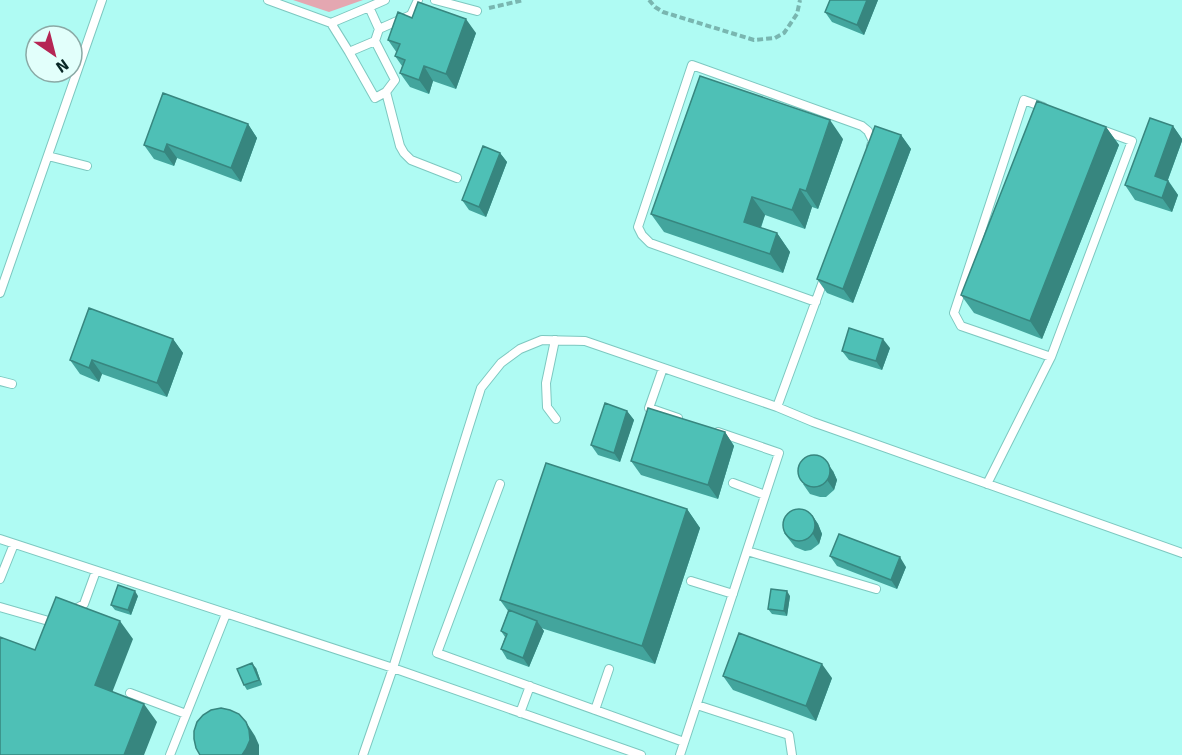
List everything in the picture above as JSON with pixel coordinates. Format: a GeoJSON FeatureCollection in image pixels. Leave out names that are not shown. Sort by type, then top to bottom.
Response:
{"type":"FeatureCollection","features":[{"type":"Feature","properties":{"kind":"lane"},"geometry":{"type":"LineString","coordinates":[[0,293],[102,0]]}},
{"type":"Feature","properties":{"kind":"lane"},"geometry":{"type":"LineString","coordinates":[[268,0],[331,22],[375,98],[386,92],[395,80],[375,41],[379,29],[369,6]]}},
{"type":"Feature","properties":{"kind":"lane"},"geometry":{"type":"LineString","coordinates":[[331,22],[385,0]]}},
{"type":"Feature","properties":{"kind":"lane"},"geometry":{"type":"LineString","coordinates":[[379,29],[411,15],[418,0]]}},
{"type":"Feature","properties":{"kind":"lane"},"geometry":{"type":"LineString","coordinates":[[435,0],[477,11]]}},
{"type":"Feature","properties":{"kind":"lane"},"geometry":{"type":"LineString","coordinates":[[349,52],[375,41]]}},
{"type":"Feature","properties":{"kind":"lane"},"geometry":{"type":"LineString","coordinates":[[816,302],[650,243],[642,235],[638,227],[692,65],[862,126],[868,131],[873,141],[869,152]]}},
{"type":"Feature","properties":{"kind":"lane"},"geometry":{"type":"LineString","coordinates":[[386,92],[400,146],[404,153],[411,160],[457,178]]}},
{"type":"Feature","properties":{"kind":"lane"},"geometry":{"type":"LineString","coordinates":[[1051,357],[961,326],[954,313],[1024,100],[1056,112]]}},
{"type":"Feature","properties":{"kind":"lane"},"geometry":{"type":"LineString","coordinates":[[987,484],[1051,357],[1132,141],[1099,129]]}},
{"type":"Feature","properties":{"kind":"lane"},"geometry":{"type":"LineString","coordinates":[[48,156],[87,166]]}},
{"type":"Feature","properties":{"kind":"lane"},"geometry":{"type":"LineString","coordinates":[[777,407],[827,269]]}},
{"type":"Feature","properties":{"kind":"lane"},"geometry":{"type":"LineString","coordinates":[[363,755],[393,668],[481,388],[501,363],[520,349],[542,340],[585,341],[777,407],[813,422],[1182,553]]}},
{"type":"Feature","properties":{"kind":"lane"},"geometry":{"type":"LineString","coordinates":[[555,340],[546,383],[547,407],[556,419]]}},
{"type":"Feature","properties":{"kind":"lane"},"geometry":{"type":"LineString","coordinates":[[663,368],[649,408],[682,419]]}},
{"type":"Feature","properties":{"kind":"lane"},"geometry":{"type":"LineString","coordinates":[[0,381],[12,384]]}},
{"type":"Feature","properties":{"kind":"lane"},"geometry":{"type":"LineString","coordinates":[[680,755],[779,453],[714,430]]}},
{"type":"Feature","properties":{"kind":"lane"},"geometry":{"type":"LineString","coordinates":[[732,483],[765,495]]}},
{"type":"Feature","properties":{"kind":"lane"},"geometry":{"type":"LineString","coordinates":[[500,484],[437,653],[684,742]]}},
{"type":"Feature","properties":{"kind":"lane"},"geometry":{"type":"LineString","coordinates":[[0,539],[393,668],[641,755]]}},
{"type":"Feature","properties":{"kind":"lane"},"geometry":{"type":"LineString","coordinates":[[0,579],[14,544]]}},
{"type":"Feature","properties":{"kind":"lane"},"geometry":{"type":"LineString","coordinates":[[747,551],[876,589]]}},
{"type":"Feature","properties":{"kind":"lane"},"geometry":{"type":"LineString","coordinates":[[68,613],[84,604],[96,571]]}},
{"type":"Feature","properties":{"kind":"lane"},"geometry":{"type":"LineString","coordinates":[[691,581],[733,594]]}},
{"type":"Feature","properties":{"kind":"lane"},"geometry":{"type":"LineString","coordinates":[[0,607],[52,622],[60,618]]}},
{"type":"Feature","properties":{"kind":"lane"},"geometry":{"type":"LineString","coordinates":[[170,755],[226,614]]}},
{"type":"Feature","properties":{"kind":"lane"},"geometry":{"type":"LineString","coordinates":[[595,710],[609,669]]}},
{"type":"Feature","properties":{"kind":"lane"},"geometry":{"type":"LineString","coordinates":[[520,713],[530,686]]}},
{"type":"Feature","properties":{"kind":"lane"},"geometry":{"type":"LineString","coordinates":[[130,693],[186,714]]}},
{"type":"Feature","properties":{"kind":"lane"},"geometry":{"type":"LineString","coordinates":[[697,705],[789,735],[792,755]]}},
{"type":"Feature","properties":{"kind":"path"},"geometry":{"type":"LineString","coordinates":[[477,11],[524,0]]}},
{"type":"Feature","properties":{"kind":"path"},"geometry":{"type":"LineString","coordinates":[[649,0],[663,12],[754,40],[775,38],[784,33],[797,14],[800,0]]}},
{"type":"Feature","properties":{"kind":"shaded area"},"geometry":{"type":"Polygon","coordinates":[[[293,0],[363,0],[329,12],[293,0]]]}},
{"type":"Feature","properties":{"kind":"building"},"geometry":{"type":"Polygon","coordinates":[[[830,0],[867,0],[857,25],[825,12],[830,0]]]}},
{"type":"Feature","properties":{"kind":"building"},"geometry":{"type":"Polygon","coordinates":[[[418,2],[466,19],[446,74],[424,66],[419,80],[400,73],[405,60],[395,56],[400,44],[388,40],[398,12],[412,18],[418,2]]]}},
{"type":"Feature","properties":{"kind":"building"},"geometry":{"type":"Polygon","coordinates":[[[700,76],[830,120],[806,191],[800,189],[792,210],[752,197],[744,222],[777,233],[770,254],[651,214],[700,76]]]}},
{"type":"Feature","properties":{"kind":"building"},"geometry":{"type":"Polygon","coordinates":[[[163,93],[248,124],[231,168],[167,144],[164,152],[144,145],[163,93]]]}},
{"type":"Feature","properties":{"kind":"building"},"geometry":{"type":"Polygon","coordinates":[[[1037,101],[1106,127],[1030,321],[961,295],[1037,101]]]}},
{"type":"Feature","properties":{"kind":"building"},"geometry":{"type":"Polygon","coordinates":[[[1150,118],[1173,126],[1155,176],[1168,181],[1162,198],[1125,185],[1150,118]]]}},
{"type":"Feature","properties":{"kind":"building"},"geometry":{"type":"Polygon","coordinates":[[[875,126],[901,135],[843,289],[817,279],[875,126]]]}},
{"type":"Feature","properties":{"kind":"building"},"geometry":{"type":"Polygon","coordinates":[[[483,146],[500,153],[479,207],[462,200],[483,146]]]}},
{"type":"Feature","properties":{"kind":"building"},"geometry":{"type":"Polygon","coordinates":[[[89,308],[173,339],[157,383],[92,360],[89,368],[70,360],[89,308]]]}},
{"type":"Feature","properties":{"kind":"building"},"geometry":{"type":"Polygon","coordinates":[[[849,328],[883,339],[876,361],[842,351],[849,328]]]}},
{"type":"Feature","properties":{"kind":"building"},"geometry":{"type":"Polygon","coordinates":[[[605,403],[627,411],[614,453],[591,445],[605,403]]]}},
{"type":"Feature","properties":{"kind":"building"},"geometry":{"type":"Polygon","coordinates":[[[648,408],[725,432],[708,485],[631,461],[648,408]]]}},
{"type":"Feature","properties":{"kind":"building"},"geometry":{"type":"Polygon","coordinates":[[[814,455],[825,460],[830,471],[825,482],[814,487],[803,482],[798,471],[803,460],[814,455]]]}},
{"type":"Feature","properties":{"kind":"building"},"geometry":{"type":"Polygon","coordinates":[[[546,463],[687,509],[642,646],[500,600],[546,463]]]}},
{"type":"Feature","properties":{"kind":"building"},"geometry":{"type":"Polygon","coordinates":[[[799,509],[810,514],[815,525],[810,536],[799,541],[788,536],[783,525],[788,514],[799,509]]]}},
{"type":"Feature","properties":{"kind":"building"},"geometry":{"type":"Polygon","coordinates":[[[839,534],[900,557],[891,580],[830,556],[839,534]]]}},
{"type":"Feature","properties":{"kind":"building"},"geometry":{"type":"Polygon","coordinates":[[[118,585],[135,591],[128,610],[111,605],[118,585]]]}},
{"type":"Feature","properties":{"kind":"building"},"geometry":{"type":"Polygon","coordinates":[[[771,589],[787,591],[784,611],[768,609],[771,589]]]}},
{"type":"Feature","properties":{"kind":"building"},"geometry":{"type":"Polygon","coordinates":[[[56,597],[120,621],[95,685],[144,704],[124,755],[0,755],[0,637],[35,650],[56,597]]]}},
{"type":"Feature","properties":{"kind":"building"},"geometry":{"type":"Polygon","coordinates":[[[509,610],[537,621],[523,658],[501,649],[507,634],[501,631],[509,610]]]}},
{"type":"Feature","properties":{"kind":"building"},"geometry":{"type":"Polygon","coordinates":[[[739,633],[822,664],[806,706],[723,676],[739,633]]]}},
{"type":"Feature","properties":{"kind":"building"},"geometry":{"type":"Polygon","coordinates":[[[252,663],[259,680],[244,685],[237,669],[252,663]]]}},
{"type":"Feature","properties":{"kind":"building"},"geometry":{"type":"Polygon","coordinates":[[[221,708],[239,714],[246,722],[250,740],[246,749],[242,755],[200,755],[194,739],[197,722],[211,710],[221,708]]]}}]}
